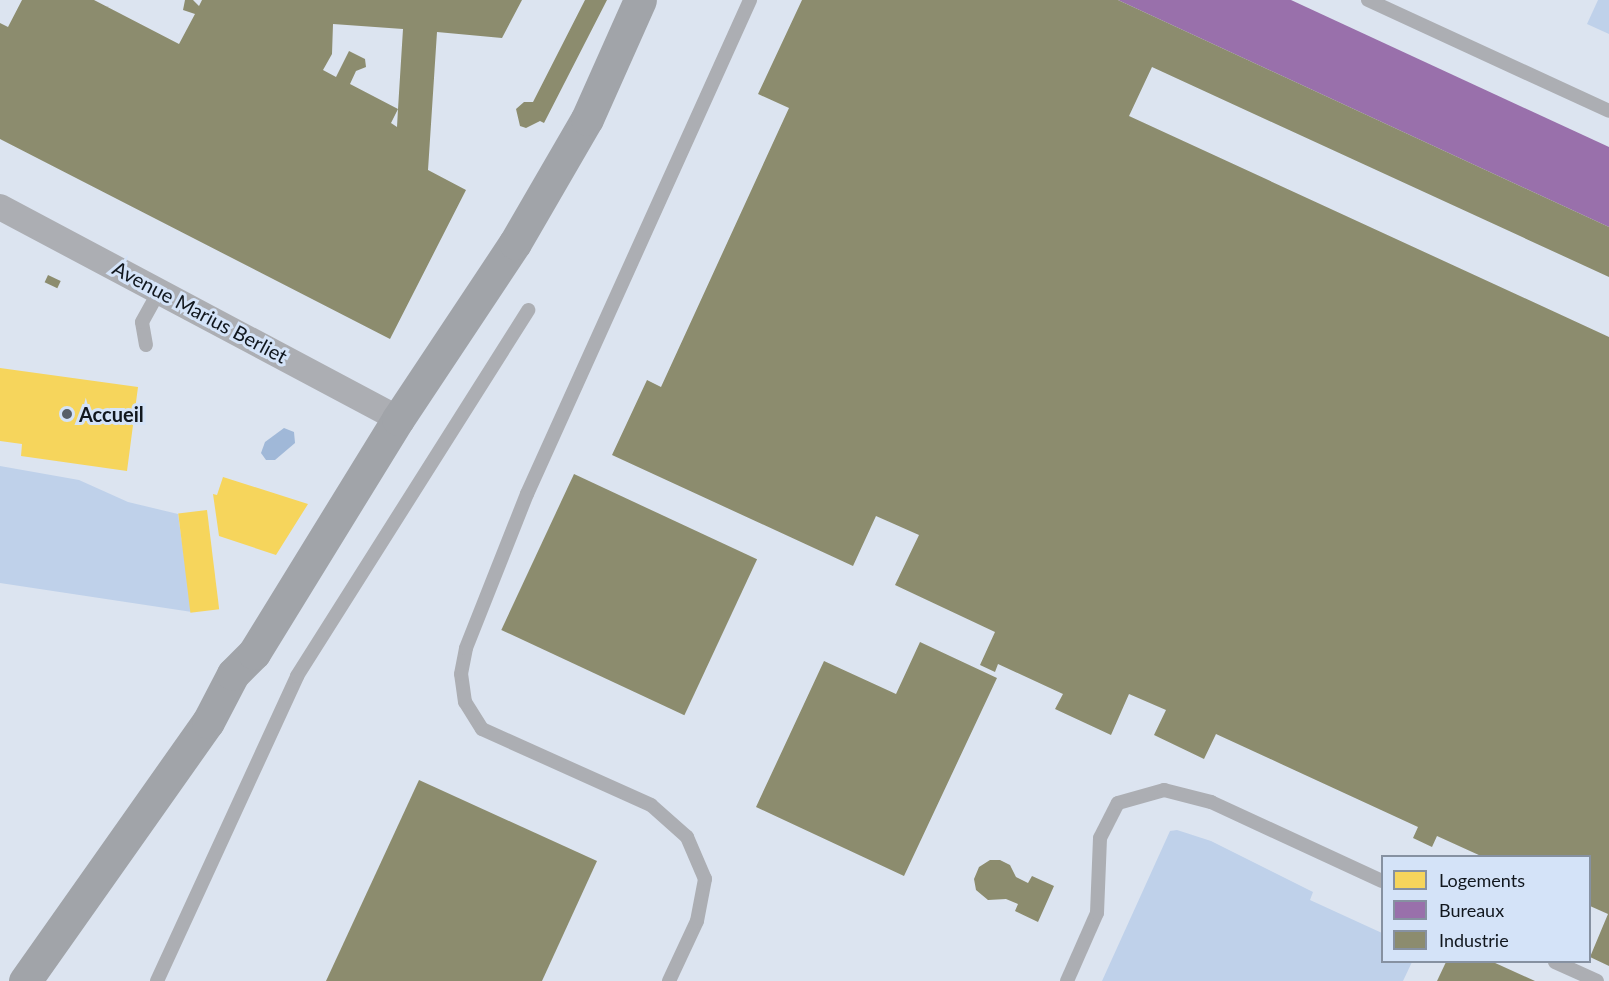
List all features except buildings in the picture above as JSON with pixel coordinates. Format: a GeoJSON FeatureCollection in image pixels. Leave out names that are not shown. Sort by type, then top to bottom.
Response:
{"type":"FeatureCollection","features":[{"type":"Feature","properties":{"kind":"street"},"geometry":{"type":"LineString","coordinates":[[26,981],[208,722],[221,694],[254,652],[398,419],[515,243],[581,129],[640,0]]}},
{"type":"Feature","properties":{"kind":"street","name":"Avenue Marius Berliet"},"geometry":{"type":"LineString","coordinates":[[0,207],[160,289],[398,419]]}},
{"type":"Feature","properties":{"kind":"lane"},"geometry":{"type":"LineString","coordinates":[[669,981],[697,921],[705,879],[687,837],[651,806],[482,729],[465,702],[461,674],[466,648],[527,494],[750,0]]}},
{"type":"Feature","properties":{"kind":"lane"},"geometry":{"type":"LineString","coordinates":[[1368,0],[1609,111]]}},
{"type":"Feature","properties":{"kind":"lane"},"geometry":{"type":"LineString","coordinates":[[146,345],[142,322],[160,289]]}},
{"type":"Feature","properties":{"kind":"lane"},"geometry":{"type":"LineString","coordinates":[[157,981],[297,676],[528,310]]}},
{"type":"Feature","properties":{"kind":"lane"},"geometry":{"type":"LineString","coordinates":[[1066,981],[1097,913],[1100,838],[1118,803],[1164,790],[1211,802],[1381,880]]}},
{"type":"Feature","properties":{"kind":"lane"},"geometry":{"type":"LineString","coordinates":[[1557,963],[1598,981]]}},
{"type":"Feature","properties":{"kind":"shaded area"},"geometry":{"type":"Polygon","coordinates":[[[1598,0],[1609,0],[1609,34],[1587,24],[1598,0]]]}},
{"type":"Feature","properties":{"kind":"shaded area"},"geometry":{"type":"Polygon","coordinates":[[[284,428],[294,432],[295,443],[275,460],[266,460],[261,453],[265,442],[284,428]]]}},
{"type":"Feature","properties":{"kind":"shaded area"},"geometry":{"type":"Polygon","coordinates":[[[0,466],[79,480],[128,502],[178,514],[192,612],[0,583],[0,466]]]}},
{"type":"Feature","properties":{"kind":"shaded area"},"geometry":{"type":"Polygon","coordinates":[[[1177,830],[1211,841],[1313,892],[1310,900],[1381,933],[1381,963],[1412,963],[1403,981],[1102,981],[1170,831],[1177,830]]]}},
{"type":"Feature","properties":{"kind":"place","name":"Accueil"},"geometry":{"type":"Point","coordinates":[67,414]}}]}
